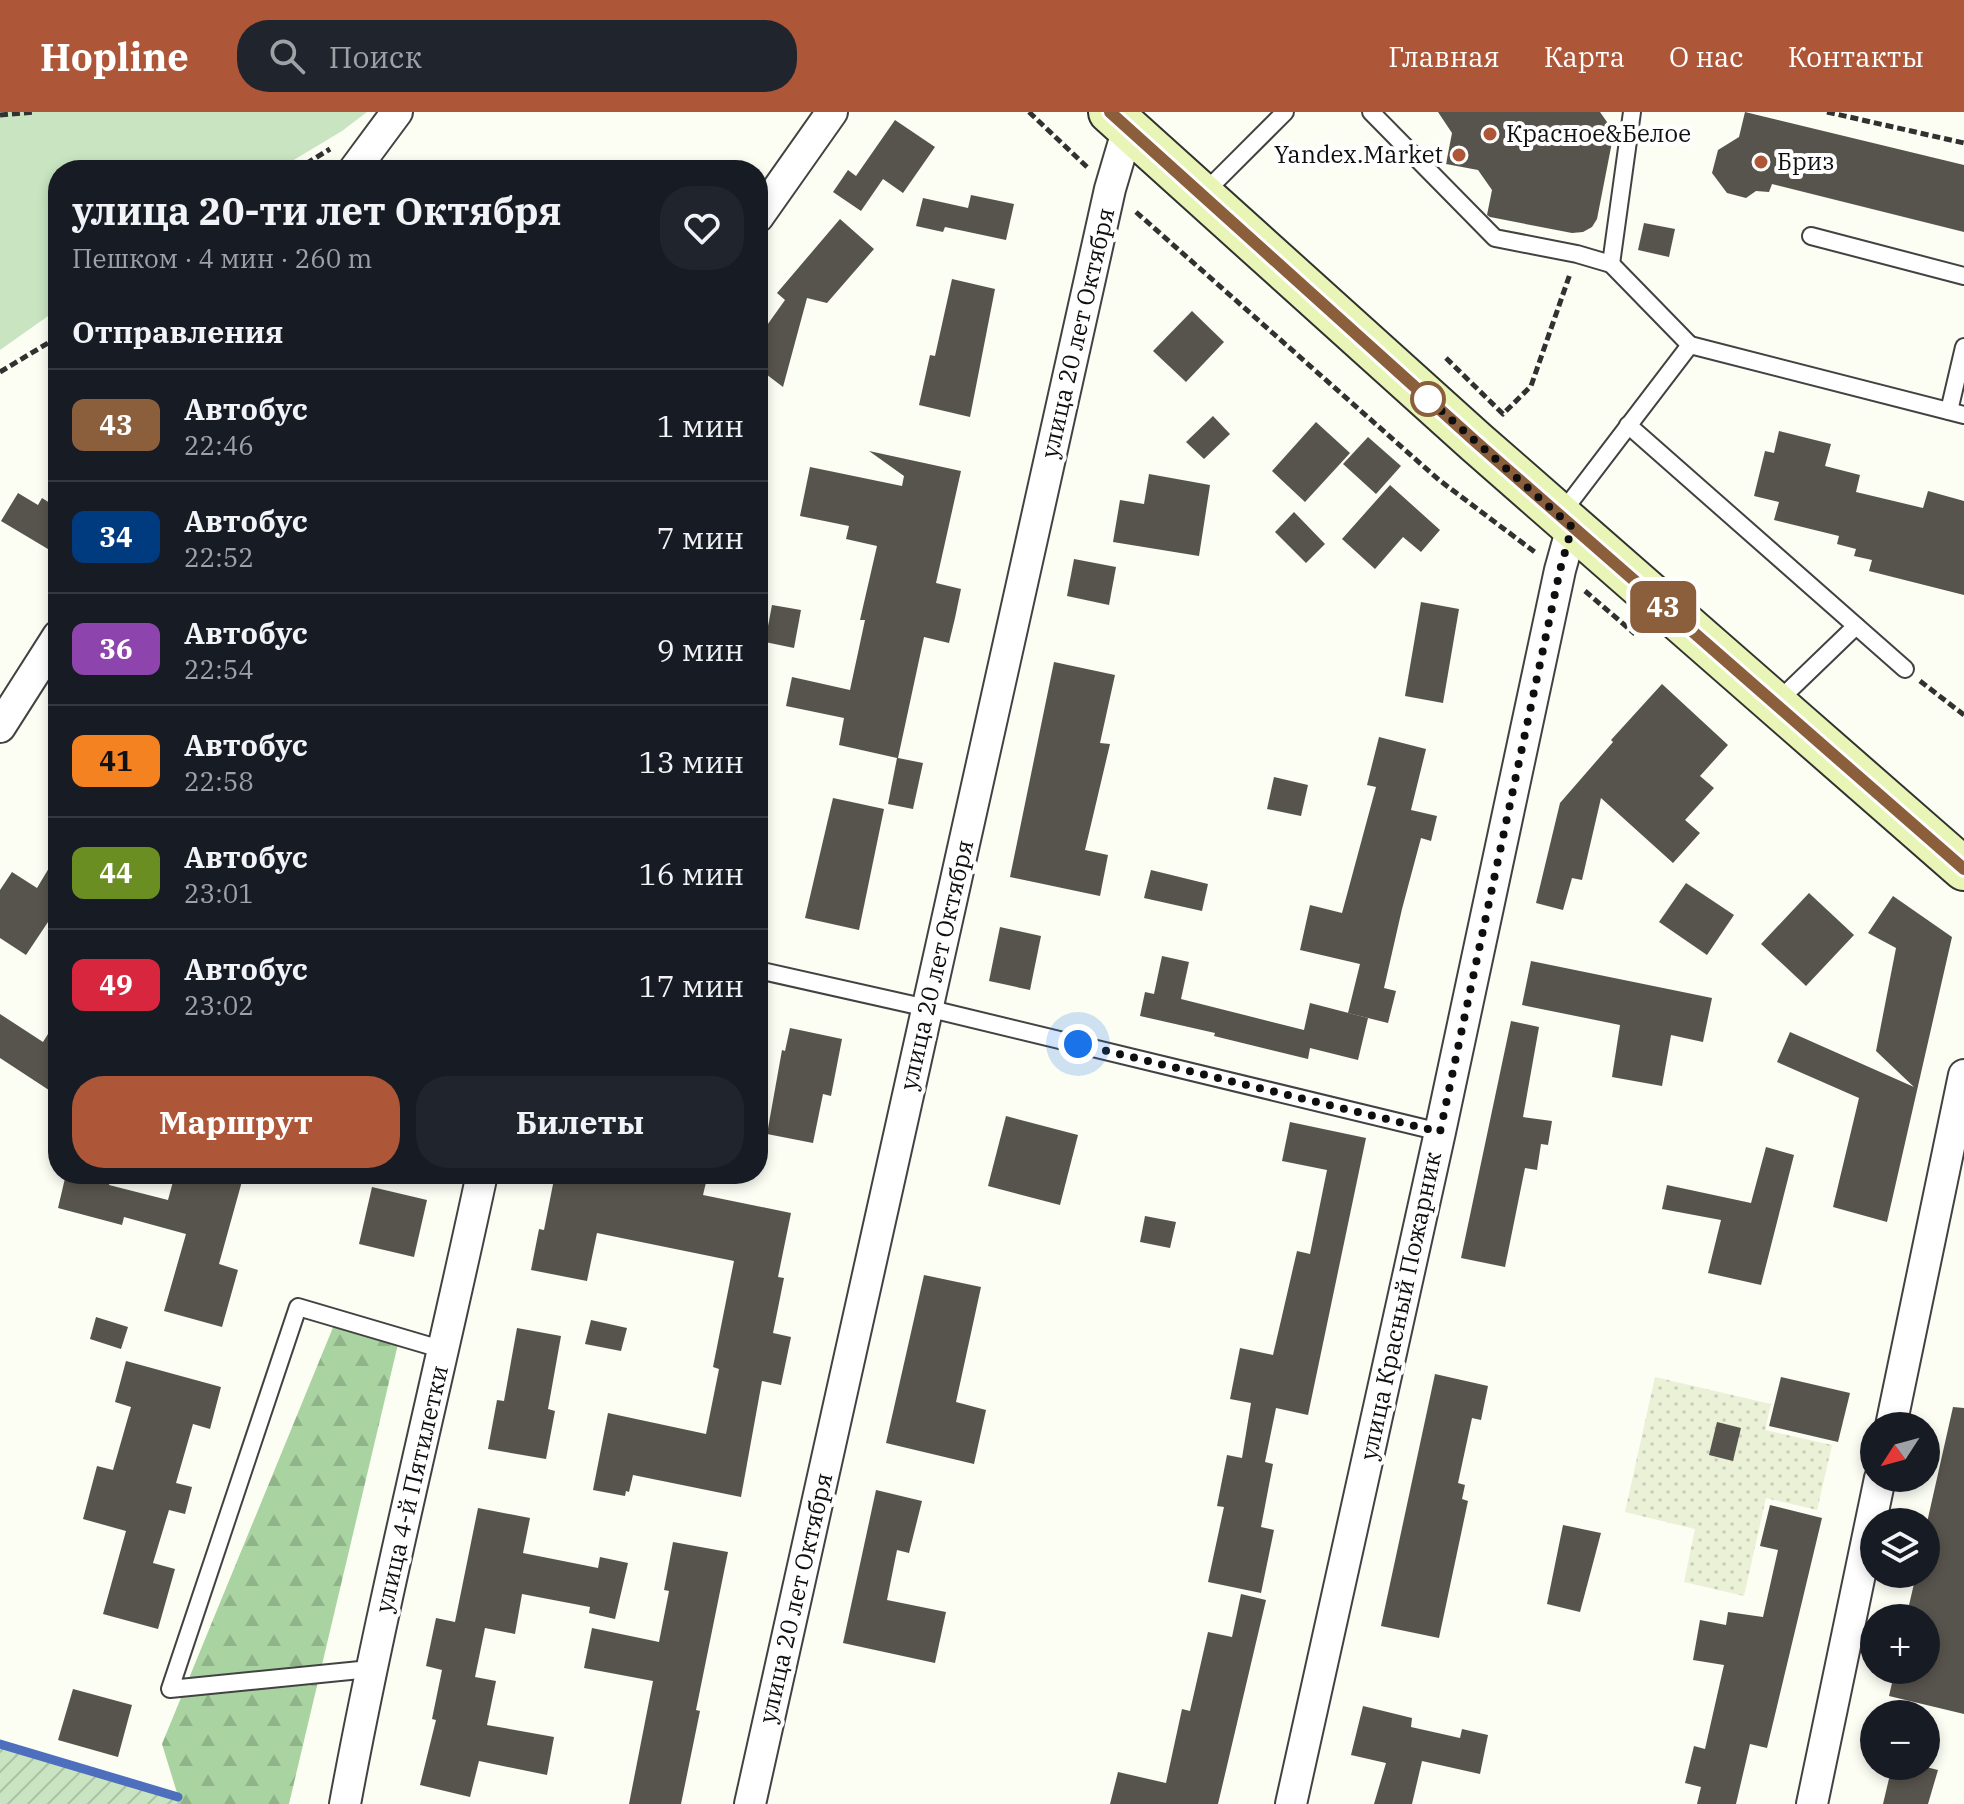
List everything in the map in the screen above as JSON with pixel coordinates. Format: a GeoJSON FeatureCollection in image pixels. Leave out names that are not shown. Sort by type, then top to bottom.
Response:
{"type":"FeatureCollection","features":[{"type":"Feature","properties":{"kind":"main road"},"geometry":{"type":"LineString","coordinates":[[1119,120],[1566,521],[1964,869]]}},
{"type":"Feature","properties":{"kind":"street"},"geometry":{"type":"LineString","coordinates":[[361,160],[397,112]]}},
{"type":"Feature","properties":{"kind":"street"},"geometry":{"type":"LineString","coordinates":[[768,203],[832,112]]}},
{"type":"Feature","properties":{"kind":"street","name":"улица 20 лет Октября"},"geometry":{"type":"LineString","coordinates":[[750,1804],[1110,189],[1119,120]]}},
{"type":"Feature","properties":{"kind":"street","name":"улица Красный Пожарник"},"geometry":{"type":"LineString","coordinates":[[1291,1804],[1440,1132],[1560,570],[1566,521]]}},
{"type":"Feature","properties":{"kind":"street"},"geometry":{"type":"LineString","coordinates":[[0,727],[48,652]]}},
{"type":"Feature","properties":{"kind":"street"},"geometry":{"type":"LineString","coordinates":[[1894,1412],[1964,1075]]}},
{"type":"Feature","properties":{"kind":"street","name":"улица 4-й Пятилетки"},"geometry":{"type":"LineString","coordinates":[[345,1804],[370,1669],[480,1184]]}},
{"type":"Feature","properties":{"kind":"street"},"geometry":{"type":"LineString","coordinates":[[1812,1804],[1877,1492]]}},
{"type":"Feature","properties":{"kind":"lane"},"geometry":{"type":"LineString","coordinates":[[1202,195],[1285,112]]}},
{"type":"Feature","properties":{"kind":"lane"},"geometry":{"type":"LineString","coordinates":[[1371,112],[1495,238],[1611,264],[1690,345],[1957,413],[1964,347]]}},
{"type":"Feature","properties":{"kind":"lane"},"geometry":{"type":"LineString","coordinates":[[1611,264],[1632,112]]}},
{"type":"Feature","properties":{"kind":"lane"},"geometry":{"type":"LineString","coordinates":[[1811,236],[1964,276]]}},
{"type":"Feature","properties":{"kind":"lane"},"geometry":{"type":"LineString","coordinates":[[1566,521],[1628,425],[1690,345]]}},
{"type":"Feature","properties":{"kind":"lane"},"geometry":{"type":"LineString","coordinates":[[1628,425],[1905,669]]}},
{"type":"Feature","properties":{"kind":"lane"},"geometry":{"type":"LineString","coordinates":[[1774,705],[1856,626]]}},
{"type":"Feature","properties":{"kind":"lane"},"geometry":{"type":"LineString","coordinates":[[768,972],[1440,1132]]}},
{"type":"Feature","properties":{"kind":"lane"},"geometry":{"type":"LineString","coordinates":[[370,1669],[170,1689],[298,1307],[444,1350]]}},
{"type":"Feature","properties":{"kind":"path"},"geometry":{"type":"LineString","coordinates":[[0,115],[35,112]]}},
{"type":"Feature","properties":{"kind":"path"},"geometry":{"type":"LineString","coordinates":[[1029,112],[1110,189],[1439,480],[1560,570],[1645,642]]}},
{"type":"Feature","properties":{"kind":"path"},"geometry":{"type":"LineString","coordinates":[[1827,112],[1964,143]]}},
{"type":"Feature","properties":{"kind":"path"},"geometry":{"type":"LineString","coordinates":[[1446,358],[1503,414],[1531,386],[1577,254]]}},
{"type":"Feature","properties":{"kind":"path"},"geometry":{"type":"LineString","coordinates":[[0,372],[48,343]]}},
{"type":"Feature","properties":{"kind":"path"},"geometry":{"type":"LineString","coordinates":[[1905,669],[1964,715]]}},
{"type":"Feature","properties":{"kind":"green space"},"geometry":{"type":"Polygon","coordinates":[[[0,112],[367,112],[294,160],[48,160],[48,316],[0,350],[0,112]]]}},
{"type":"Feature","properties":{"kind":"green space"},"geometry":{"type":"Polygon","coordinates":[[[334,1325],[398,1344],[289,1804],[177,1804],[178,1796],[162,1744],[334,1325]]]}},
{"type":"Feature","properties":{"kind":"green space"},"geometry":{"type":"Polygon","coordinates":[[[1655,1377],[1771,1404],[1765,1430],[1832,1445],[1817,1510],[1766,1498],[1744,1596],[1684,1582],[1695,1529],[1625,1512],[1655,1377]]]}},
{"type":"Feature","properties":{"kind":"green space"},"geometry":{"type":"Polygon","coordinates":[[[0,1744],[178,1797],[177,1804],[0,1804],[0,1744]]]}},
{"type":"Feature","properties":{"kind":"building"},"geometry":{"type":"Polygon","coordinates":[[[1438,112],[1600,112],[1614,132],[1597,219],[1592,227],[1572,233],[1487,215],[1492,190],[1478,170],[1446,164],[1452,133],[1438,112]]]}},
{"type":"Feature","properties":{"kind":"building"},"geometry":{"type":"Polygon","coordinates":[[[1745,112],[1964,165],[1964,232],[1772,184],[1769,192],[1756,191],[1746,198],[1727,193],[1712,173],[1718,150],[1739,137],[1745,112]]]}},
{"type":"Feature","properties":{"kind":"building"},"geometry":{"type":"Polygon","coordinates":[[[895,120],[935,147],[903,193],[883,179],[861,211],[833,192],[848,170],[856,176],[895,120]]]}},
{"type":"Feature","properties":{"kind":"building"},"geometry":{"type":"Polygon","coordinates":[[[971,195],[1014,204],[1006,240],[945,227],[943,232],[916,226],[923,198],[968,208],[971,195]]]}},
{"type":"Feature","properties":{"kind":"building"},"geometry":{"type":"Polygon","coordinates":[[[840,219],[874,249],[827,303],[807,298],[783,387],[768,376],[768,324],[785,300],[777,293],[840,219]]]}},
{"type":"Feature","properties":{"kind":"building"},"geometry":{"type":"Polygon","coordinates":[[[1644,223],[1675,229],[1669,257],[1638,250],[1644,223]]]}},
{"type":"Feature","properties":{"kind":"building"},"geometry":{"type":"Polygon","coordinates":[[[952,279],[995,289],[970,417],[919,405],[930,355],[935,356],[952,279]]]}},
{"type":"Feature","properties":{"kind":"building"},"geometry":{"type":"Polygon","coordinates":[[[1192,311],[1224,342],[1186,382],[1153,351],[1192,311]]]}},
{"type":"Feature","properties":{"kind":"building"},"geometry":{"type":"Polygon","coordinates":[[[1213,416],[1230,434],[1204,459],[1186,442],[1213,416]]]}},
{"type":"Feature","properties":{"kind":"building"},"geometry":{"type":"Polygon","coordinates":[[[1316,422],[1350,453],[1305,502],[1272,471],[1316,422]]]}},
{"type":"Feature","properties":{"kind":"building"},"geometry":{"type":"Polygon","coordinates":[[[1779,431],[1831,444],[1825,466],[1860,475],[1856,492],[1923,508],[1928,491],[1964,501],[1964,595],[1869,571],[1872,560],[1854,556],[1856,549],[1837,544],[1839,536],[1774,520],[1779,502],[1754,496],[1765,451],[1774,453],[1779,431]]]}},
{"type":"Feature","properties":{"kind":"building"},"geometry":{"type":"Polygon","coordinates":[[[1368,437],[1401,466],[1376,494],[1343,464],[1368,437]]]}},
{"type":"Feature","properties":{"kind":"building"},"geometry":{"type":"Polygon","coordinates":[[[869,451],[961,471],[936,583],[961,589],[955,618],[949,643],[924,637],[898,758],[923,763],[913,809],[888,804],[897,758],[839,745],[844,718],[786,706],[792,677],[850,690],[865,620],[860,620],[877,546],[846,539],[849,526],[800,516],[810,467],[902,486],[904,476],[869,451]]]}},
{"type":"Feature","properties":{"kind":"building"},"geometry":{"type":"Polygon","coordinates":[[[1149,474],[1210,485],[1199,556],[1113,542],[1120,500],[1144,504],[1149,474]]]}},
{"type":"Feature","properties":{"kind":"building"},"geometry":{"type":"Polygon","coordinates":[[[1390,485],[1440,530],[1421,552],[1403,537],[1375,569],[1342,539],[1390,485]]]}},
{"type":"Feature","properties":{"kind":"building"},"geometry":{"type":"Polygon","coordinates":[[[18,493],[38,505],[42,498],[48,502],[48,549],[1,521],[18,493]]]}},
{"type":"Feature","properties":{"kind":"building"},"geometry":{"type":"Polygon","coordinates":[[[1294,512],[1325,544],[1306,563],[1275,532],[1294,512]]]}},
{"type":"Feature","properties":{"kind":"building"},"geometry":{"type":"Polygon","coordinates":[[[1074,559],[1116,567],[1109,605],[1067,596],[1074,559]]]}},
{"type":"Feature","properties":{"kind":"building"},"geometry":{"type":"Polygon","coordinates":[[[1421,602],[1459,609],[1443,703],[1405,696],[1421,602]]]}},
{"type":"Feature","properties":{"kind":"building"},"geometry":{"type":"Polygon","coordinates":[[[772,605],[801,610],[794,648],[768,643],[772,605]]]}},
{"type":"Feature","properties":{"kind":"building"},"geometry":{"type":"Polygon","coordinates":[[[1054,662],[1115,675],[1100,743],[1110,744],[1085,850],[1108,855],[1100,896],[1010,877],[1054,662]]]}},
{"type":"Feature","properties":{"kind":"building"},"geometry":{"type":"Polygon","coordinates":[[[1662,684],[1728,745],[1700,776],[1714,788],[1685,820],[1700,833],[1673,863],[1601,798],[1582,880],[1572,878],[1563,910],[1536,903],[1560,803],[1662,684]]]}},
{"type":"Feature","properties":{"kind":"building"},"geometry":{"type":"Polygon","coordinates":[[[1379,737],[1426,749],[1411,810],[1437,816],[1431,841],[1421,838],[1402,909],[1384,988],[1396,991],[1388,1023],[1348,1013],[1360,964],[1300,950],[1310,905],[1342,913],[1376,787],[1367,785],[1379,737]]]}},
{"type":"Feature","properties":{"kind":"building"},"geometry":{"type":"Polygon","coordinates":[[[1274,777],[1308,785],[1301,816],[1267,809],[1274,777]]]}},
{"type":"Feature","properties":{"kind":"building"},"geometry":{"type":"Polygon","coordinates":[[[833,798],[884,809],[859,930],[805,918],[833,798]]]}},
{"type":"Feature","properties":{"kind":"building"},"geometry":{"type":"Polygon","coordinates":[[[48,870],[48,922],[26,955],[0,938],[0,890],[12,872],[37,888],[48,870]]]}},
{"type":"Feature","properties":{"kind":"building"},"geometry":{"type":"Polygon","coordinates":[[[1151,870],[1208,884],[1202,911],[1144,898],[1151,870]]]}},
{"type":"Feature","properties":{"kind":"building"},"geometry":{"type":"Polygon","coordinates":[[[1686,883],[1734,915],[1707,955],[1659,922],[1686,883]]]}},
{"type":"Feature","properties":{"kind":"building"},"geometry":{"type":"Polygon","coordinates":[[[1809,893],[1854,935],[1806,986],[1761,944],[1809,893]]]}},
{"type":"Feature","properties":{"kind":"building"},"geometry":{"type":"Polygon","coordinates":[[[1893,896],[1952,937],[1887,1222],[1833,1207],[1859,1098],[1777,1062],[1790,1032],[1914,1087],[1876,1051],[1896,948],[1868,933],[1893,896]]]}},
{"type":"Feature","properties":{"kind":"building"},"geometry":{"type":"Polygon","coordinates":[[[1000,927],[1041,936],[1030,990],[989,981],[1000,927]]]}},
{"type":"Feature","properties":{"kind":"building"},"geometry":{"type":"Polygon","coordinates":[[[1162,956],[1189,962],[1181,999],[1304,1030],[1310,1003],[1368,1018],[1358,1060],[1310,1048],[1308,1059],[1140,1016],[1145,992],[1154,994],[1162,956]]]}},
{"type":"Feature","properties":{"kind":"building"},"geometry":{"type":"Polygon","coordinates":[[[1531,961],[1712,998],[1703,1042],[1671,1035],[1662,1086],[1612,1077],[1620,1025],[1522,1005],[1531,961]]]}},
{"type":"Feature","properties":{"kind":"building"},"geometry":{"type":"Polygon","coordinates":[[[0,1014],[43,1042],[48,1034],[48,1089],[0,1058],[0,1014]]]}},
{"type":"Feature","properties":{"kind":"building"},"geometry":{"type":"Polygon","coordinates":[[[1511,1021],[1539,1027],[1523,1117],[1552,1121],[1548,1145],[1541,1144],[1537,1170],[1525,1168],[1505,1267],[1461,1258],[1511,1021]]]}},
{"type":"Feature","properties":{"kind":"building"},"geometry":{"type":"Polygon","coordinates":[[[790,1028],[842,1039],[831,1096],[823,1094],[813,1143],[768,1134],[782,1050],[785,1051],[790,1028]]]}},
{"type":"Feature","properties":{"kind":"building"},"geometry":{"type":"Polygon","coordinates":[[[1006,1116],[1078,1135],[1060,1205],[988,1186],[1006,1116]]]}},
{"type":"Feature","properties":{"kind":"building"},"geometry":{"type":"Polygon","coordinates":[[[1290,1122],[1366,1138],[1308,1415],[1276,1408],[1265,1462],[1273,1464],[1261,1527],[1274,1530],[1261,1593],[1208,1582],[1224,1507],[1217,1506],[1227,1455],[1242,1458],[1251,1403],[1230,1399],[1240,1348],[1273,1355],[1297,1251],[1310,1254],[1327,1170],[1282,1161],[1290,1122]]]}},
{"type":"Feature","properties":{"kind":"building"},"geometry":{"type":"Polygon","coordinates":[[[1766,1147],[1794,1155],[1761,1285],[1708,1273],[1721,1220],[1662,1209],[1667,1185],[1751,1203],[1766,1147]]]}},
{"type":"Feature","properties":{"kind":"building"},"geometry":{"type":"Polygon","coordinates":[[[64,1184],[109,1184],[168,1200],[172,1184],[241,1184],[219,1264],[238,1270],[222,1327],[164,1311],[186,1234],[124,1217],[122,1225],[58,1208],[64,1184]]]}},
{"type":"Feature","properties":{"kind":"building"},"geometry":{"type":"Polygon","coordinates":[[[553,1184],[706,1184],[703,1195],[791,1213],[778,1277],[784,1278],[773,1333],[791,1337],[781,1385],[762,1381],[741,1497],[633,1475],[625,1496],[593,1490],[608,1413],[706,1434],[719,1369],[713,1367],[734,1261],[597,1233],[587,1281],[531,1270],[539,1229],[544,1230],[553,1184]]]}},
{"type":"Feature","properties":{"kind":"building"},"geometry":{"type":"Polygon","coordinates":[[[372,1187],[427,1200],[414,1257],[359,1244],[372,1187]]]}},
{"type":"Feature","properties":{"kind":"building"},"geometry":{"type":"Polygon","coordinates":[[[1145,1216],[1176,1222],[1170,1248],[1140,1242],[1145,1216]]]}},
{"type":"Feature","properties":{"kind":"building"},"geometry":{"type":"Polygon","coordinates":[[[924,1275],[981,1287],[956,1402],[986,1410],[974,1464],[886,1443],[924,1275]]]}},
{"type":"Feature","properties":{"kind":"building"},"geometry":{"type":"Polygon","coordinates":[[[96,1317],[128,1327],[121,1349],[90,1339],[96,1317]]]}},
{"type":"Feature","properties":{"kind":"building"},"geometry":{"type":"Polygon","coordinates":[[[591,1320],[627,1328],[621,1351],[585,1344],[591,1320]]]}},
{"type":"Feature","properties":{"kind":"building"},"geometry":{"type":"Polygon","coordinates":[[[517,1328],[561,1336],[548,1409],[555,1411],[546,1459],[488,1449],[497,1400],[504,1401],[517,1328]]]}},
{"type":"Feature","properties":{"kind":"building"},"geometry":{"type":"Polygon","coordinates":[[[126,1361],[221,1387],[210,1429],[193,1424],[176,1483],[192,1487],[185,1514],[169,1510],[153,1563],[175,1569],[158,1629],[103,1614],[126,1531],[83,1519],[97,1466],[113,1470],[131,1407],[115,1402],[126,1361]]]}},
{"type":"Feature","properties":{"kind":"building"},"geometry":{"type":"Polygon","coordinates":[[[1435,1374],[1488,1386],[1481,1420],[1472,1418],[1458,1483],[1465,1485],[1462,1499],[1468,1501],[1439,1638],[1381,1626],[1435,1374]]]}},
{"type":"Feature","properties":{"kind":"building"},"geometry":{"type":"Polygon","coordinates":[[[1781,1377],[1850,1393],[1838,1442],[1769,1426],[1781,1377]]]}},
{"type":"Feature","properties":{"kind":"building"},"geometry":{"type":"Polygon","coordinates":[[[1953,1407],[1964,1408],[1964,1714],[1940,1708],[1940,1700],[1906,1700],[1889,1696],[1892,1684],[1940,1684],[1940,1604],[1909,1604],[1913,1588],[1940,1588],[1940,1508],[1930,1508],[1934,1492],[1940,1492],[1940,1465],[1953,1407]]]}},
{"type":"Feature","properties":{"kind":"building"},"geometry":{"type":"Polygon","coordinates":[[[1717,1422],[1741,1428],[1733,1461],[1709,1455],[1717,1422]]]}},
{"type":"Feature","properties":{"kind":"building"},"geometry":{"type":"Polygon","coordinates":[[[876,1490],[922,1501],[909,1553],[897,1550],[887,1600],[946,1612],[935,1663],[843,1643],[876,1490]]]}},
{"type":"Feature","properties":{"kind":"building"},"geometry":{"type":"Polygon","coordinates":[[[1770,1505],[1822,1518],[1767,1748],[1750,1744],[1736,1804],[1697,1804],[1701,1787],[1685,1783],[1694,1746],[1705,1749],[1724,1665],[1693,1660],[1700,1620],[1726,1625],[1728,1612],[1763,1617],[1778,1550],[1760,1546],[1770,1505]]]}},
{"type":"Feature","properties":{"kind":"building"},"geometry":{"type":"Polygon","coordinates":[[[478,1508],[530,1518],[523,1553],[598,1568],[600,1557],[628,1563],[615,1619],[589,1613],[590,1607],[522,1594],[515,1634],[485,1628],[475,1677],[496,1681],[487,1725],[554,1737],[547,1775],[479,1761],[470,1797],[420,1785],[436,1720],[432,1719],[442,1670],[426,1666],[436,1618],[455,1622],[478,1508]]]}},
{"type":"Feature","properties":{"kind":"building"},"geometry":{"type":"Polygon","coordinates":[[[1563,1525],[1601,1533],[1580,1612],[1547,1604],[1563,1525]]]}},
{"type":"Feature","properties":{"kind":"building"},"geometry":{"type":"Polygon","coordinates":[[[673,1542],[728,1552],[696,1710],[700,1711],[681,1804],[629,1804],[653,1681],[584,1668],[592,1628],[659,1642],[669,1591],[664,1590],[673,1542]]]}},
{"type":"Feature","properties":{"kind":"building"},"geometry":{"type":"Polygon","coordinates":[[[1241,1594],[1266,1600],[1218,1804],[1110,1804],[1118,1772],[1166,1783],[1182,1709],[1190,1711],[1208,1632],[1232,1637],[1241,1594]]]}},
{"type":"Feature","properties":{"kind":"building"},"geometry":{"type":"Polygon","coordinates":[[[73,1689],[132,1705],[118,1757],[58,1740],[73,1689]]]}},
{"type":"Feature","properties":{"kind":"building"},"geometry":{"type":"Polygon","coordinates":[[[1363,1706],[1412,1718],[1411,1727],[1460,1738],[1462,1729],[1488,1735],[1480,1774],[1422,1761],[1412,1804],[1374,1804],[1386,1763],[1351,1755],[1363,1706]]]}},
{"type":"Feature","properties":{"kind":"building"},"geometry":{"type":"Polygon","coordinates":[[[1889,1780],[1935,1780],[1928,1804],[1883,1804],[1889,1780]]]}},
{"type":"Feature","properties":{"kind":"waterway"},"geometry":{"type":"LineString","coordinates":[[0,1744],[178,1797]]}},
{"type":"Feature","properties":{"kind":"bus line","name":"43"},"geometry":{"type":"LineString","coordinates":[[1110,112],[1476,442],[1964,869]]}},
{"type":"Feature","properties":{"kind":"place","name":"Красное&Белое"},"geometry":{"type":"Point","coordinates":[1490,134]}},
{"type":"Feature","properties":{"kind":"place","name":"Yandex.Market"},"geometry":{"type":"Point","coordinates":[1459,155]}},
{"type":"Feature","properties":{"kind":"place","name":"Бриз"},"geometry":{"type":"Point","coordinates":[1761,162]}},
{"type":"Feature","properties":{"kind":"route"},"geometry":{"type":"LineString","coordinates":[[1078,1044],[1440,1132],[1560,570],[1572,527],[1428,399]]}}]}
